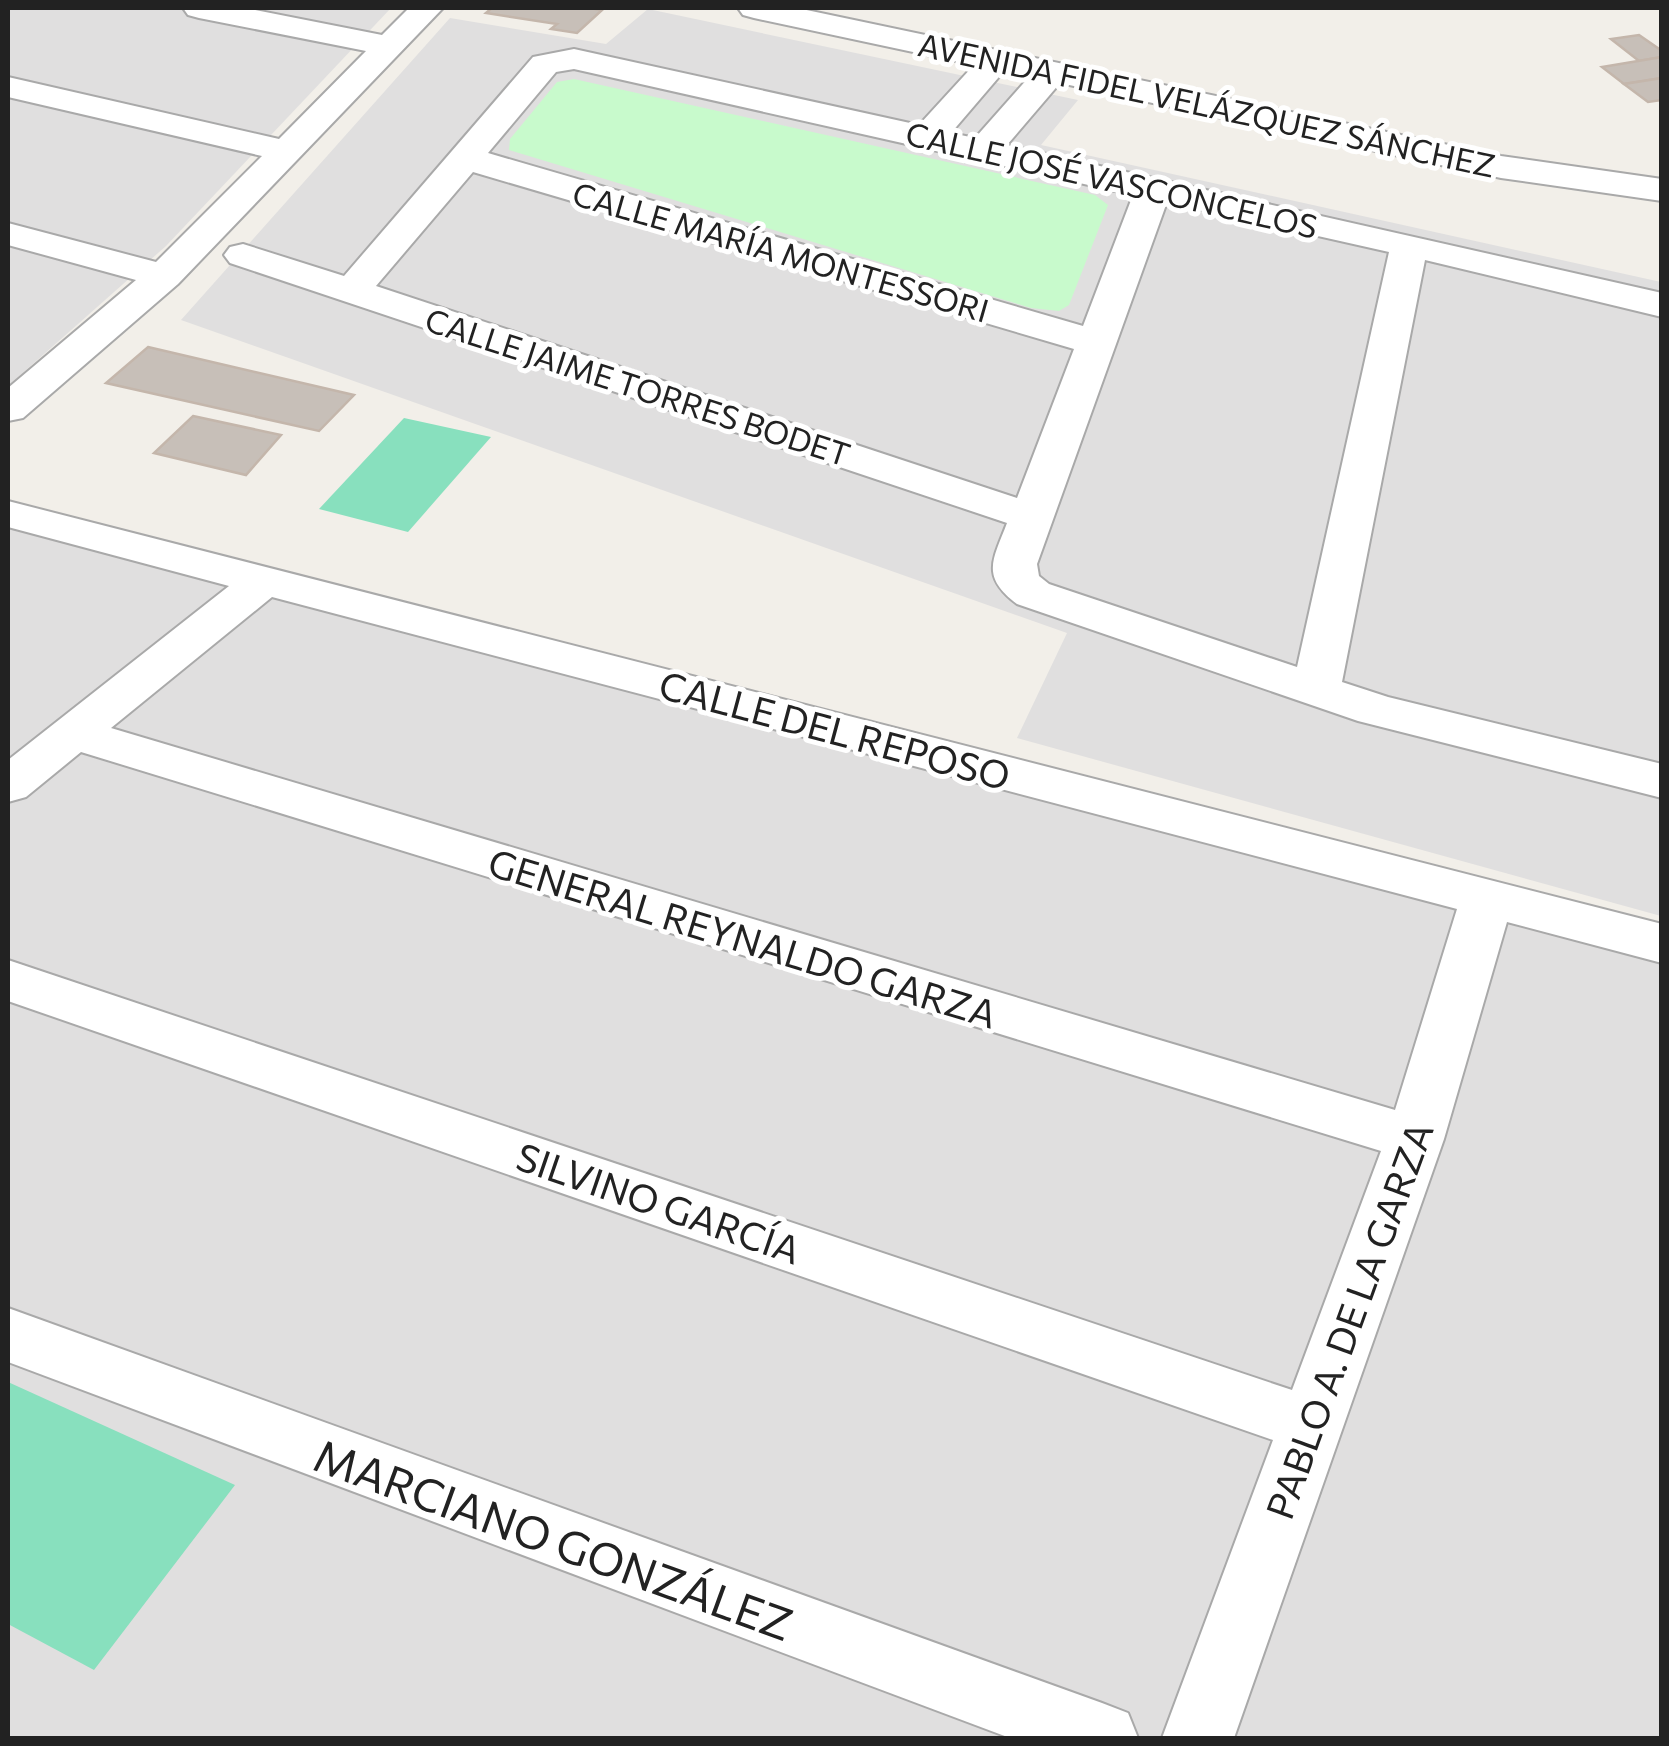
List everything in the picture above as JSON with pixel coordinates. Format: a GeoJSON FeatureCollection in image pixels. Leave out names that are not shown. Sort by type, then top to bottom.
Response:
{"type":"FeatureCollection","features":[{"type":"Feature","properties":{"kind":"street"},"geometry":{"type":"LineString","coordinates":[[200,8],[389,46]]}},
{"type":"Feature","properties":{"kind":"street"},"geometry":{"type":"LineString","coordinates":[[8,409],[164,276],[427,8]]}},
{"type":"Feature","properties":{"kind":"street","name":"AVENIDA FIDEL VELÁZQUEZ SÁNCHEZ"},"geometry":{"type":"LineString","coordinates":[[754,8],[1501,167],[1662,190]]}},
{"type":"Feature","properties":{"kind":"street","name":"CALLE JOSÉ VASCONCELOS"},"geometry":{"type":"LineString","coordinates":[[465,158],[546,64],[583,60],[1662,305]]}},
{"type":"Feature","properties":{"kind":"street"},"geometry":{"type":"LineString","coordinates":[[928,138],[996,60]]}},
{"type":"Feature","properties":{"kind":"street"},"geometry":{"type":"LineString","coordinates":[[983,150],[1053,72]]}},
{"type":"Feature","properties":{"kind":"street"},"geometry":{"type":"LineString","coordinates":[[8,87],[286,151]]}},
{"type":"Feature","properties":{"kind":"street"},"geometry":{"type":"LineString","coordinates":[[352,290],[465,158]]}},
{"type":"Feature","properties":{"kind":"street","name":"CALLE MARÍA MONTESSORI"},"geometry":{"type":"LineString","coordinates":[[465,158],[1096,343]]}},
{"type":"Feature","properties":{"kind":"street"},"geometry":{"type":"LineString","coordinates":[[1154,188],[1014,564],[1017,582],[1032,594],[1316,692],[1662,781]]}},
{"type":"Feature","properties":{"kind":"street"},"geometry":{"type":"LineString","coordinates":[[8,234],[164,276]]}},
{"type":"Feature","properties":{"kind":"street"},"geometry":{"type":"LineString","coordinates":[[1316,692],[1409,245]]}},
{"type":"Feature","properties":{"kind":"street","name":"CALLE JAIME TORRES BODET"},"geometry":{"type":"LineString","coordinates":[[243,255],[1032,517]]}},
{"type":"Feature","properties":{"kind":"street","name":"CALLE DEL REPOSO"},"geometry":{"type":"LineString","coordinates":[[8,515],[1662,944]]}},
{"type":"Feature","properties":{"kind":"street"},"geometry":{"type":"LineString","coordinates":[[8,785],[264,581]]}},
{"type":"Feature","properties":{"kind":"street","name":"GENERAL REYNALDO GARZA"},"geometry":{"type":"LineString","coordinates":[[72,732],[691,923],[1416,1139]]}},
{"type":"Feature","properties":{"kind":"street","name":"PABLO A. DE LA GARZA"},"geometry":{"type":"LineString","coordinates":[[1198,1738],[1416,1139],[1487,898]]}},
{"type":"Feature","properties":{"kind":"street","name":"SILVINO GARCÍA"},"geometry":{"type":"LineString","coordinates":[[8,980],[1310,1424]]}},
{"type":"Feature","properties":{"kind":"street","name":"MARCIANO GONZÁLEZ"},"geometry":{"type":"LineString","coordinates":[[8,1335],[1102,1738]]}},
{"type":"Feature","properties":{"kind":"shaded area"},"geometry":{"type":"Polygon","coordinates":[[[8,8],[391,8],[166,246],[8,386],[8,8]]]}},
{"type":"Feature","properties":{"kind":"shaded area"},"geometry":{"type":"Polygon","coordinates":[[[648,9],[1078,100],[1041,145],[1661,282],[1661,916],[1017,738],[1067,633],[181,320],[450,18],[606,44],[648,9]]]}},
{"type":"Feature","properties":{"kind":"shaded area"},"geometry":{"type":"Polygon","coordinates":[[[8,502],[1661,930],[1661,1738],[8,1738],[8,502]]]}},
{"type":"Feature","properties":{"kind":"green space"},"geometry":{"type":"Polygon","coordinates":[[[574,79],[1095,195],[1108,205],[1069,305],[1059,311],[1031,308],[509,150],[510,139],[557,82],[574,79]]]}},
{"type":"Feature","properties":{"kind":"green space"},"geometry":{"type":"Polygon","coordinates":[[[404,418],[491,437],[408,532],[319,509],[404,418]]]}},
{"type":"Feature","properties":{"kind":"green space"},"geometry":{"type":"Polygon","coordinates":[[[8,1382],[235,1485],[94,1670],[8,1624],[8,1382]]]}},
{"type":"Feature","properties":{"kind":"building"},"geometry":{"type":"Polygon","coordinates":[[[492,8],[602,10],[577,33],[551,29],[557,24],[486,13],[492,8]]]}},
{"type":"Feature","properties":{"kind":"building"},"geometry":{"type":"Polygon","coordinates":[[[1639,35],[1662,51],[1662,57],[1639,61],[1611,39],[1639,35]]]}},
{"type":"Feature","properties":{"kind":"building"},"geometry":{"type":"Polygon","coordinates":[[[1662,57],[1662,78],[1624,84],[1602,67],[1662,57]]]}},
{"type":"Feature","properties":{"kind":"building"},"geometry":{"type":"Polygon","coordinates":[[[1662,78],[1662,100],[1648,102],[1624,84],[1662,78]]]}},
{"type":"Feature","properties":{"kind":"building"},"geometry":{"type":"Polygon","coordinates":[[[148,347],[354,395],[319,431],[106,383],[148,347]]]}},
{"type":"Feature","properties":{"kind":"building"},"geometry":{"type":"Polygon","coordinates":[[[193,416],[281,435],[246,475],[154,453],[193,416]]]}}]}
